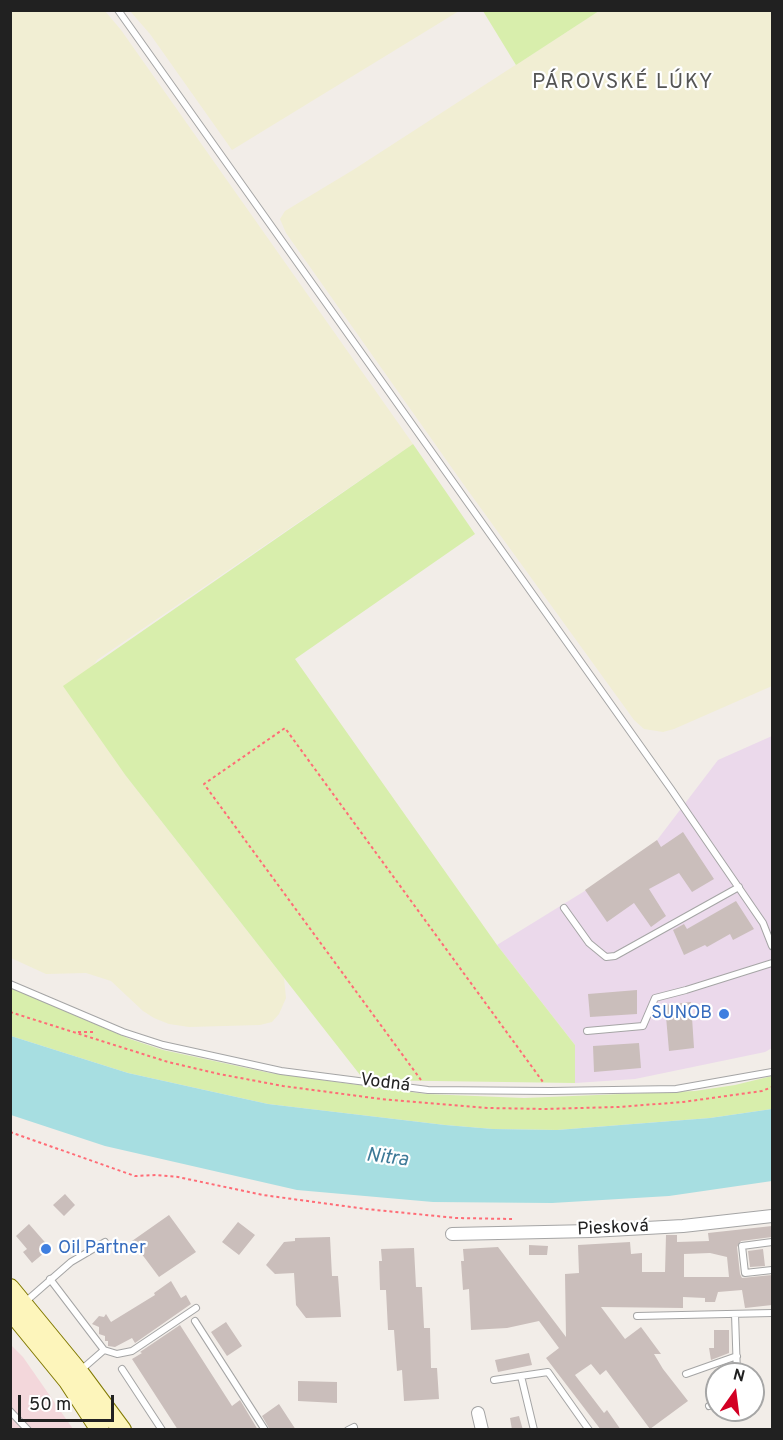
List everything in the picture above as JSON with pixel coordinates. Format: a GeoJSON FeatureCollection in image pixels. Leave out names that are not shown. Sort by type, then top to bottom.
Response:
{"type":"FeatureCollection","features":[{"type":"Feature","properties":{"kind":"main road"},"geometry":{"type":"LineString","coordinates":[[10,1288],[17,1307],[100,1429]]}},
{"type":"Feature","properties":{"kind":"main road"},"geometry":{"type":"LineString","coordinates":[[17,1307],[79,1372],[122,1430]]}},
{"type":"Feature","properties":{"kind":"street","name":"Piesková"},"geometry":{"type":"LineString","coordinates":[[452,1234],[591,1231],[682,1226],[772,1216]]}},
{"type":"Feature","properties":{"kind":"street"},"geometry":{"type":"LineString","coordinates":[[478,1413],[482,1430]]}},
{"type":"Feature","properties":{"kind":"lane"},"geometry":{"type":"LineString","coordinates":[[118,10],[739,887],[763,923],[772,946]]}},
{"type":"Feature","properties":{"kind":"lane"},"geometry":{"type":"LineString","coordinates":[[564,908],[589,943],[606,957],[615,956],[739,887]]}},
{"type":"Feature","properties":{"kind":"lane"},"geometry":{"type":"LineString","coordinates":[[587,1031],[643,1026],[655,998],[772,963]]}},
{"type":"Feature","properties":{"kind":"lane","name":"Vodná"},"geometry":{"type":"LineString","coordinates":[[10,984],[123,1032],[173,1047],[280,1071],[428,1090],[676,1089],[772,1072]]}},
{"type":"Feature","properties":{"kind":"lane"},"geometry":{"type":"LineString","coordinates":[[17,1307],[70,1262],[105,1242]]}},
{"type":"Feature","properties":{"kind":"lane"},"geometry":{"type":"LineString","coordinates":[[772,1242],[742,1246],[745,1273],[772,1270]]}},
{"type":"Feature","properties":{"kind":"lane"},"geometry":{"type":"LineString","coordinates":[[50,1279],[104,1350],[117,1354],[132,1351],[196,1308]]}},
{"type":"Feature","properties":{"kind":"lane"},"geometry":{"type":"LineString","coordinates":[[637,1316],[772,1313]]}},
{"type":"Feature","properties":{"kind":"lane"},"geometry":{"type":"LineString","coordinates":[[735,1314],[737,1362]]}},
{"type":"Feature","properties":{"kind":"lane"},"geometry":{"type":"LineString","coordinates":[[195,1321],[265,1430]]}},
{"type":"Feature","properties":{"kind":"lane"},"geometry":{"type":"LineString","coordinates":[[79,1372],[104,1350]]}},
{"type":"Feature","properties":{"kind":"lane"},"geometry":{"type":"LineString","coordinates":[[686,1374],[737,1356]]}},
{"type":"Feature","properties":{"kind":"lane"},"geometry":{"type":"LineString","coordinates":[[122,1369],[162,1430]]}},
{"type":"Feature","properties":{"kind":"lane"},"geometry":{"type":"LineString","coordinates":[[494,1380],[548,1372],[589,1430]]}},
{"type":"Feature","properties":{"kind":"lane"},"geometry":{"type":"LineString","coordinates":[[521,1376],[534,1430]]}},
{"type":"Feature","properties":{"kind":"lane"},"geometry":{"type":"LineString","coordinates":[[10,1411],[28,1430]]}},
{"type":"Feature","properties":{"kind":"path"},"geometry":{"type":"LineString","coordinates":[[428,1090],[204,784],[285,728],[550,1091]]}},
{"type":"Feature","properties":{"kind":"path"},"geometry":{"type":"LineString","coordinates":[[10,1012],[75,1032]]}},
{"type":"Feature","properties":{"kind":"path"},"geometry":{"type":"LineString","coordinates":[[10,1132],[135,1176],[178,1177],[263,1195],[366,1209],[456,1218],[514,1219]]}},
{"type":"Feature","properties":{"kind":"shaded area"},"geometry":{"type":"Polygon","coordinates":[[[10,11],[105,11],[121,30],[413,444],[97,660],[91,669],[126,776],[284,978],[286,998],[279,1014],[272,1022],[260,1025],[189,1027],[169,1024],[143,1011],[111,981],[86,973],[46,974],[11,958],[10,11]]]}},
{"type":"Feature","properties":{"kind":"shaded area"},"geometry":{"type":"Polygon","coordinates":[[[130,11],[459,11],[232,150],[150,34],[130,11]]]}},
{"type":"Feature","properties":{"kind":"shaded area"},"geometry":{"type":"Polygon","coordinates":[[[599,11],[772,11],[772,686],[663,732],[644,729],[634,720],[464,485],[286,233],[280,219],[285,211],[353,170],[599,11]]]}},
{"type":"Feature","properties":{"kind":"shaded area"},"geometry":{"type":"Polygon","coordinates":[[[772,736],[772,1048],[765,1052],[635,1079],[575,1083],[575,1045],[497,945],[648,852],[718,760],[772,736]]]}},
{"type":"Feature","properties":{"kind":"shaded area"},"geometry":{"type":"Polygon","coordinates":[[[10,1344],[23,1357],[73,1429],[11,1429],[10,1344]]]}},
{"type":"Feature","properties":{"kind":"green space"},"geometry":{"type":"Polygon","coordinates":[[[483,11],[599,11],[516,65],[483,11]]]}},
{"type":"Feature","properties":{"kind":"green space"},"geometry":{"type":"Polygon","coordinates":[[[413,444],[475,534],[295,659],[497,945],[575,1045],[575,1083],[364,1080],[126,776],[63,686],[413,444]]]}},
{"type":"Feature","properties":{"kind":"green space"},"geometry":{"type":"Polygon","coordinates":[[[11,988],[130,1039],[163,1050],[270,1073],[426,1094],[524,1098],[695,1091],[772,1076],[772,1109],[710,1118],[557,1130],[493,1129],[445,1125],[268,1104],[128,1073],[11,1036],[11,988]]]}},
{"type":"Feature","properties":{"kind":"water","name":"Nitra"},"geometry":{"type":"Polygon","coordinates":[[[11,1036],[128,1073],[268,1104],[445,1125],[493,1129],[557,1130],[710,1118],[772,1109],[772,1181],[669,1196],[552,1203],[433,1202],[297,1190],[105,1146],[11,1115],[11,1036]]]}},
{"type":"Feature","properties":{"kind":"building"},"geometry":{"type":"Polygon","coordinates":[[[683,832],[714,879],[692,892],[679,873],[649,889],[666,916],[651,927],[634,903],[607,922],[585,890],[657,840],[661,847],[683,832]]]}},
{"type":"Feature","properties":{"kind":"building"},"geometry":{"type":"Polygon","coordinates":[[[736,901],[754,929],[733,940],[730,934],[707,947],[705,945],[684,955],[673,930],[684,924],[687,929],[736,901]]]}},
{"type":"Feature","properties":{"kind":"building"},"geometry":{"type":"Polygon","coordinates":[[[637,990],[637,1014],[590,1017],[588,994],[637,990]]]}},
{"type":"Feature","properties":{"kind":"building"},"geometry":{"type":"Polygon","coordinates":[[[691,1002],[694,1048],[669,1051],[665,1005],[691,1002]]]}},
{"type":"Feature","properties":{"kind":"building"},"geometry":{"type":"Polygon","coordinates":[[[639,1043],[641,1068],[594,1072],[593,1046],[639,1043]]]}},
{"type":"Feature","properties":{"kind":"building"},"geometry":{"type":"Polygon","coordinates":[[[65,1194],[75,1205],[64,1216],[53,1205],[65,1194]]]}},
{"type":"Feature","properties":{"kind":"building"},"geometry":{"type":"Polygon","coordinates":[[[169,1215],[196,1252],[159,1277],[132,1241],[169,1215]]]}},
{"type":"Feature","properties":{"kind":"building"},"geometry":{"type":"Polygon","coordinates":[[[238,1222],[255,1235],[239,1255],[222,1242],[238,1222]]]}},
{"type":"Feature","properties":{"kind":"building"},"geometry":{"type":"Polygon","coordinates":[[[29,1224],[50,1248],[32,1263],[23,1252],[27,1249],[16,1236],[29,1224]]]}},
{"type":"Feature","properties":{"kind":"building"},"geometry":{"type":"Polygon","coordinates":[[[772,1226],[772,1237],[741,1241],[737,1247],[742,1278],[772,1275],[772,1305],[745,1308],[742,1290],[718,1292],[715,1302],[705,1302],[705,1298],[683,1297],[683,1308],[601,1307],[625,1339],[641,1327],[661,1354],[654,1354],[663,1369],[688,1401],[650,1429],[606,1370],[600,1375],[591,1364],[575,1375],[604,1413],[607,1410],[621,1430],[601,1430],[546,1358],[559,1348],[539,1321],[507,1328],[471,1330],[469,1289],[463,1290],[461,1261],[464,1261],[463,1249],[498,1247],[566,1337],[565,1274],[579,1273],[578,1245],[630,1242],[631,1254],[642,1253],[642,1272],[665,1272],[666,1235],[677,1235],[677,1242],[709,1241],[708,1233],[772,1226]],[[710,1253],[684,1254],[684,1277],[729,1277],[727,1257],[710,1253]]]}},
{"type":"Feature","properties":{"kind":"building"},"geometry":{"type":"Polygon","coordinates":[[[330,1237],[332,1276],[338,1276],[341,1317],[306,1318],[296,1305],[294,1273],[275,1274],[266,1265],[284,1242],[295,1241],[295,1238],[330,1237]]]}},
{"type":"Feature","properties":{"kind":"building"},"geometry":{"type":"Polygon","coordinates":[[[529,1245],[548,1246],[547,1255],[529,1255],[529,1245]]]}},
{"type":"Feature","properties":{"kind":"building"},"geometry":{"type":"Polygon","coordinates":[[[414,1248],[416,1287],[422,1287],[424,1328],[430,1328],[431,1368],[437,1368],[439,1399],[404,1401],[402,1370],[397,1371],[394,1330],[388,1330],[386,1290],[380,1290],[379,1261],[382,1261],[381,1249],[414,1248]]]}},
{"type":"Feature","properties":{"kind":"building"},"geometry":{"type":"Polygon","coordinates":[[[763,1249],[765,1266],[750,1267],[748,1251],[763,1249]]]}},
{"type":"Feature","properties":{"kind":"building"},"geometry":{"type":"Polygon","coordinates":[[[171,1281],[181,1298],[186,1295],[191,1304],[135,1343],[132,1338],[115,1347],[108,1346],[105,1336],[99,1334],[99,1327],[92,1324],[99,1316],[104,1317],[106,1314],[111,1322],[155,1295],[154,1293],[171,1281]]]}},
{"type":"Feature","properties":{"kind":"building"},"geometry":{"type":"Polygon","coordinates":[[[226,1322],[242,1346],[227,1356],[211,1332],[226,1322]]]}},
{"type":"Feature","properties":{"kind":"building"},"geometry":{"type":"Polygon","coordinates":[[[180,1325],[232,1406],[240,1400],[258,1430],[178,1430],[132,1359],[180,1325]]]}},
{"type":"Feature","properties":{"kind":"building"},"geometry":{"type":"Polygon","coordinates":[[[714,1330],[729,1330],[729,1353],[711,1360],[709,1348],[714,1348],[714,1330]]]}},
{"type":"Feature","properties":{"kind":"building"},"geometry":{"type":"Polygon","coordinates":[[[529,1353],[532,1365],[498,1372],[495,1360],[529,1353]]]}},
{"type":"Feature","properties":{"kind":"building"},"geometry":{"type":"Polygon","coordinates":[[[298,1381],[337,1382],[337,1403],[298,1401],[298,1381]]]}},
{"type":"Feature","properties":{"kind":"building"},"geometry":{"type":"Polygon","coordinates":[[[279,1404],[296,1430],[270,1430],[262,1416],[279,1404]]]}},
{"type":"Feature","properties":{"kind":"building"},"geometry":{"type":"Polygon","coordinates":[[[519,1416],[523,1430],[512,1430],[510,1418],[519,1416]]]}},
{"type":"Feature","properties":{"kind":"place","name":"SUNOB"},"geometry":{"type":"Point","coordinates":[724,1014]}},
{"type":"Feature","properties":{"kind":"place","name":"Oil Partner"},"geometry":{"type":"Point","coordinates":[46,1249]}},
{"type":"Feature","properties":{"kind":"district","name":"PÁROVSKÉ LÚKY"},"geometry":{"type":"Point","coordinates":[623,84]}}]}
